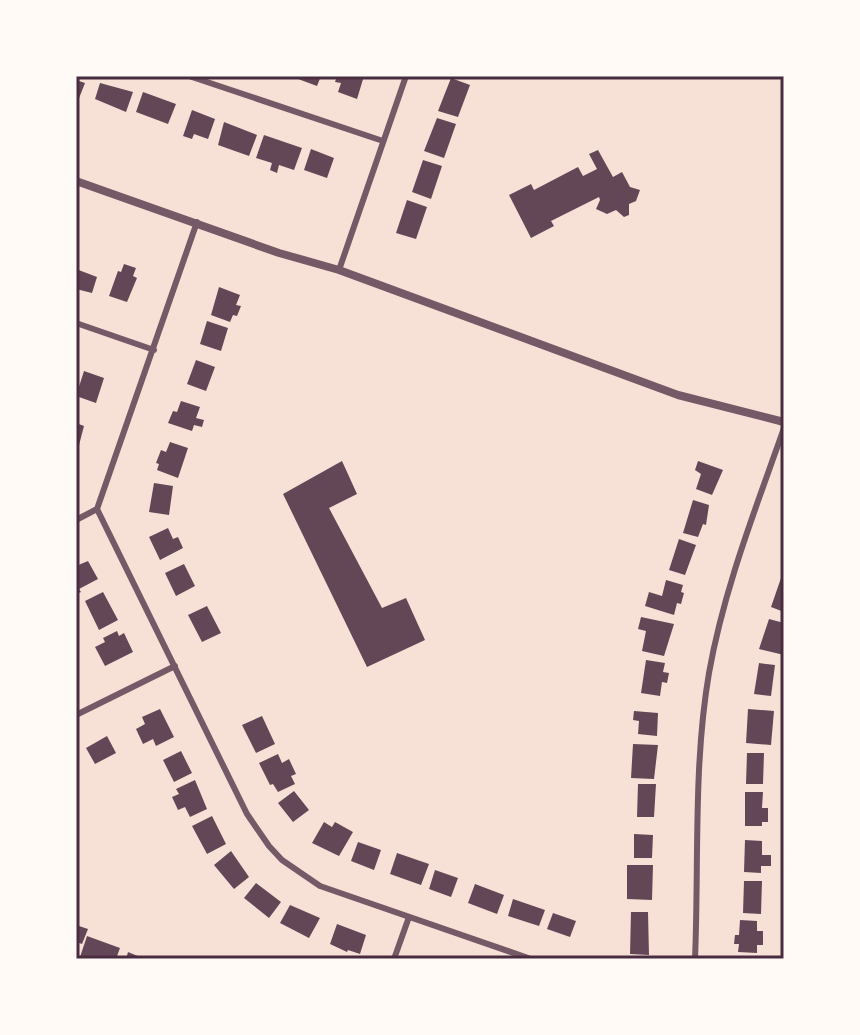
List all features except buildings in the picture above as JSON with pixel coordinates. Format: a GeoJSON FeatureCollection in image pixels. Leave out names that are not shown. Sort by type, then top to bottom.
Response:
{"type":"FeatureCollection","features":[{"type":"Feature","properties":{"kind":"street"},"geometry":{"type":"LineString","coordinates":[[189,76],[210,79],[383,141]]}},
{"type":"Feature","properties":{"kind":"street"},"geometry":{"type":"LineString","coordinates":[[339,270],[406,76]]}},
{"type":"Feature","properties":{"kind":"street"},"geometry":{"type":"LineString","coordinates":[[76,181],[279,253],[339,270],[678,395],[784,425],[732,577],[709,673],[700,753],[695,959]]}},
{"type":"Feature","properties":{"kind":"street"},"geometry":{"type":"LineString","coordinates":[[76,520],[97,509],[197,222]]}},
{"type":"Feature","properties":{"kind":"street"},"geometry":{"type":"LineString","coordinates":[[76,323],[154,350]]}},
{"type":"Feature","properties":{"kind":"street"},"geometry":{"type":"LineString","coordinates":[[97,509],[247,814],[269,846],[292,869],[320,886],[531,959]]}},
{"type":"Feature","properties":{"kind":"street"},"geometry":{"type":"LineString","coordinates":[[76,715],[175,666]]}},
{"type":"Feature","properties":{"kind":"street"},"geometry":{"type":"LineString","coordinates":[[394,959],[409,917]]}}]}
